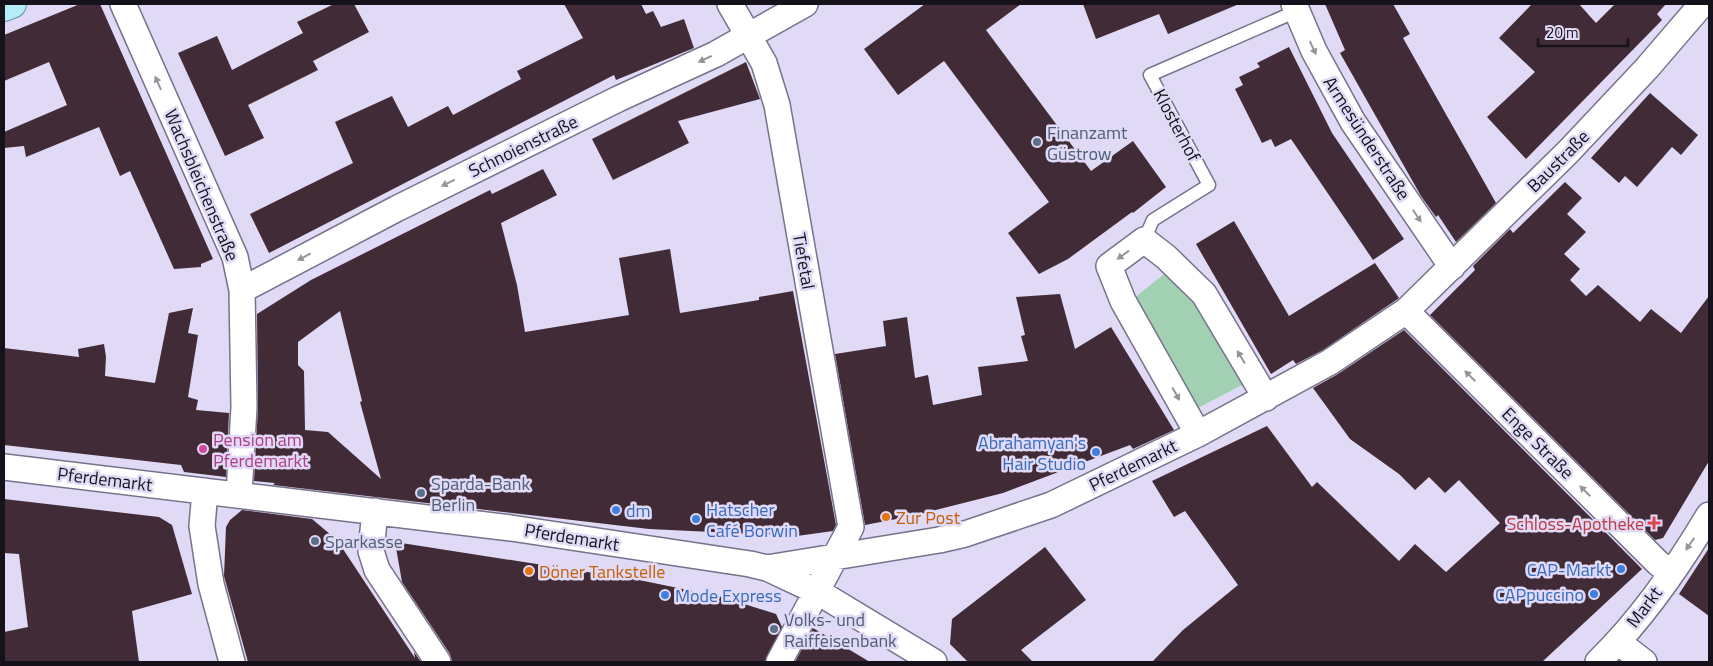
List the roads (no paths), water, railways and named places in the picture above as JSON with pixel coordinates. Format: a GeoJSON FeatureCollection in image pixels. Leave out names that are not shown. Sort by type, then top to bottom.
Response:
{"type":"FeatureCollection","features":[{"type":"Feature","properties":{"kind":"main road"},"geometry":{"type":"LineString","coordinates":[[4,7],[12,4]]}},
{"type":"Feature","properties":{"kind":"street","name":"Wachsbleichenstraße"},"geometry":{"type":"LineString","coordinates":[[123,4],[235,257],[242,290],[244,407],[240,486]]}},
{"type":"Feature","properties":{"kind":"street","name":"Tiefetal"},"geometry":{"type":"LineString","coordinates":[[730,4],[764,63],[777,105],[851,527],[836,557]]}},
{"type":"Feature","properties":{"kind":"street","name":"Schnoienstraße"},"geometry":{"type":"LineString","coordinates":[[242,290],[396,209],[618,98],[716,54],[805,4]]}},
{"type":"Feature","properties":{"kind":"street","name":"Baustraße"},"geometry":{"type":"LineString","coordinates":[[1406,312],[1601,117],[1648,68],[1702,4]]}},
{"type":"Feature","properties":{"kind":"street","name":"Armesünderstraße"},"geometry":{"type":"LineString","coordinates":[[1295,7],[1330,82],[1353,122],[1452,267]]}},
{"type":"Feature","properties":{"kind":"street"},"geometry":{"type":"LineString","coordinates":[[1144,240],[1166,256],[1204,294],[1266,398]]}},
{"type":"Feature","properties":{"kind":"street","name":"Klosterhof"},"geometry":{"type":"LineString","coordinates":[[1144,240],[1109,266],[1123,301],[1198,434]]}},
{"type":"Feature","properties":{"kind":"street","name":"Pferdemarkt"},"geometry":{"type":"LineString","coordinates":[[767,568],[938,540],[964,534],[1051,504],[1198,434],[1266,398],[1330,362],[1406,312]]}},
{"type":"Feature","properties":{"kind":"street","name":"Enge Straße"},"geometry":{"type":"LineString","coordinates":[[1406,312],[1658,563],[1671,572]]}},
{"type":"Feature","properties":{"kind":"street","name":"Pferdemarkt"},"geometry":{"type":"LineString","coordinates":[[4,467],[205,491],[240,486],[375,511],[521,529],[767,568],[818,592],[934,662]]}},
{"type":"Feature","properties":{"kind":"street"},"geometry":{"type":"LineString","coordinates":[[205,491],[202,526],[211,584],[232,662]]}},
{"type":"Feature","properties":{"kind":"street"},"geometry":{"type":"LineString","coordinates":[[375,511],[371,551],[377,570],[386,588],[438,662]]}},
{"type":"Feature","properties":{"kind":"street","name":"Markt"},"geometry":{"type":"LineString","coordinates":[[1598,662],[1618,642],[1671,572],[1709,515]]}},
{"type":"Feature","properties":{"kind":"street"},"geometry":{"type":"LineString","coordinates":[[779,662],[836,557]]}},
{"type":"Feature","properties":{"kind":"street","name":"Markt"},"geometry":{"type":"LineString","coordinates":[[1618,642],[1644,662]]}},
{"type":"Feature","properties":{"kind":"lane","name":"Klosterhof"},"geometry":{"type":"LineString","coordinates":[[1144,240],[1153,220],[1209,185],[1150,75],[1295,7]]}},
{"type":"Feature","properties":{"kind":"place","name":"Finanzamt Güstrow"},"geometry":{"type":"Point","coordinates":[1037,142]}},
{"type":"Feature","properties":{"kind":"place","name":"Pension am Pferdemarkt"},"geometry":{"type":"Point","coordinates":[203,449]}},
{"type":"Feature","properties":{"kind":"place","name":"Abrahamyan's Hair Studio"},"geometry":{"type":"Point","coordinates":[1096,452]}},
{"type":"Feature","properties":{"kind":"place","name":"Sparda-Bank Berlin"},"geometry":{"type":"Point","coordinates":[421,493]}},
{"type":"Feature","properties":{"kind":"place","name":"dm"},"geometry":{"type":"Point","coordinates":[616,510]}},
{"type":"Feature","properties":{"kind":"place","name":"Zur Post"},"geometry":{"type":"Point","coordinates":[886,517]}},
{"type":"Feature","properties":{"kind":"place","name":"Hatscher Café Borwin"},"geometry":{"type":"Point","coordinates":[696,519]}},
{"type":"Feature","properties":{"kind":"place","name":"Schloss-Apotheke"},"geometry":{"type":"Point","coordinates":[1654,523]}},
{"type":"Feature","properties":{"kind":"place","name":"Sparkasse"},"geometry":{"type":"Point","coordinates":[315,541]}},
{"type":"Feature","properties":{"kind":"place","name":"CAP-Markt"},"geometry":{"type":"Point","coordinates":[1621,569]}},
{"type":"Feature","properties":{"kind":"place","name":"Döner Tankstelle"},"geometry":{"type":"Point","coordinates":[529,571]}},
{"type":"Feature","properties":{"kind":"place","name":"CAPpuccino"},"geometry":{"type":"Point","coordinates":[1594,594]}},
{"type":"Feature","properties":{"kind":"place","name":"Mode Express"},"geometry":{"type":"Point","coordinates":[665,595]}},
{"type":"Feature","properties":{"kind":"place","name":"Volks- und Raiffeisenbank"},"geometry":{"type":"Point","coordinates":[774,629]}}]}
